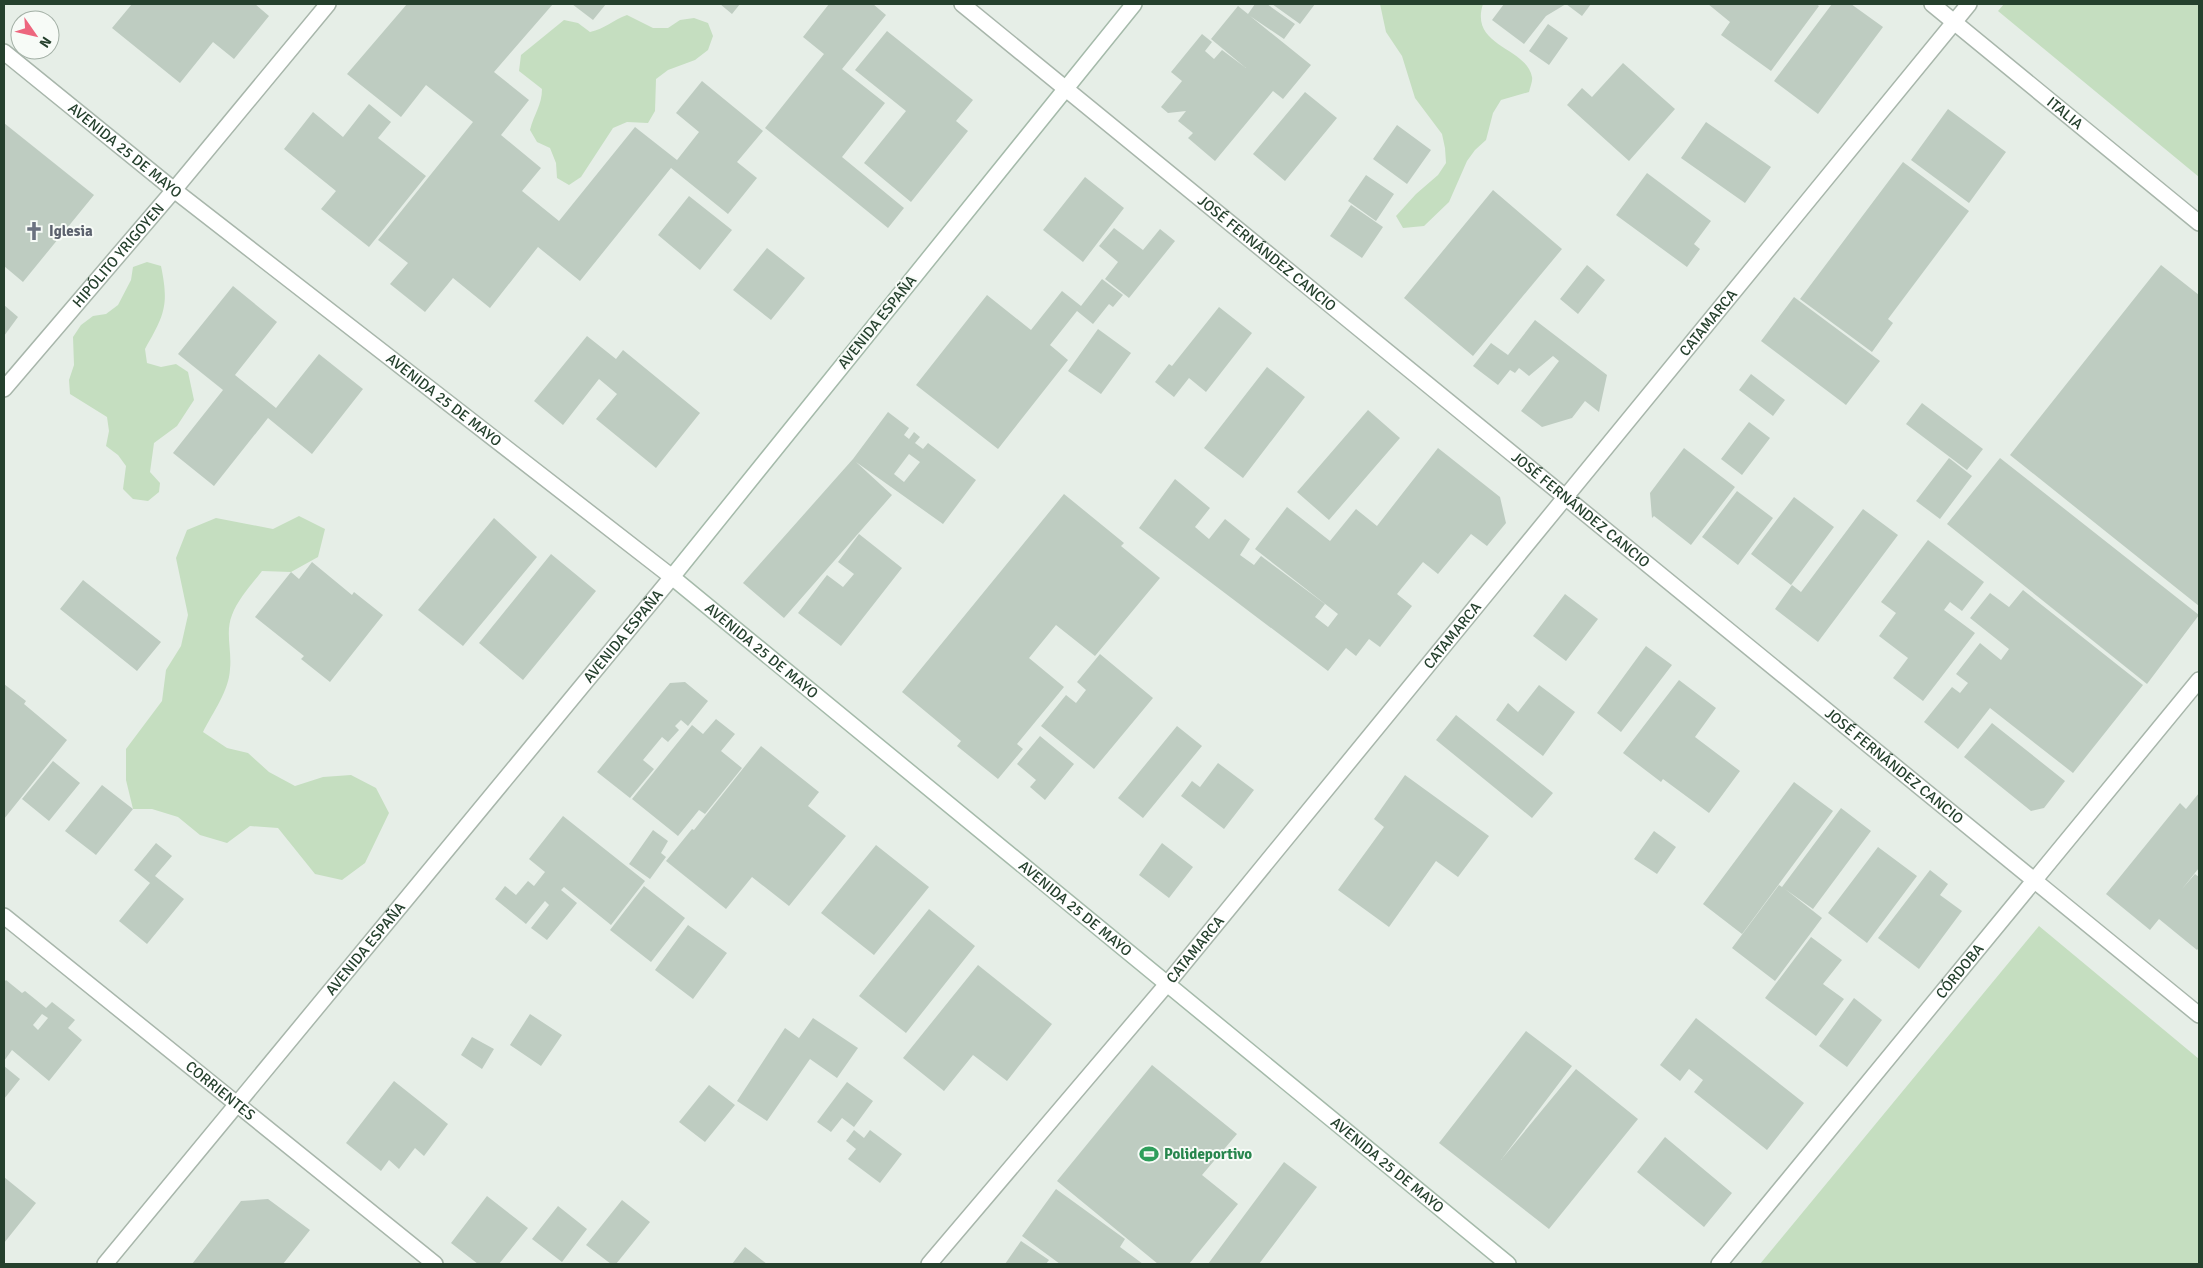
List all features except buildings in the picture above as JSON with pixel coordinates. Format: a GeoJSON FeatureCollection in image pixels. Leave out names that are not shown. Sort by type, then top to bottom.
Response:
{"type":"FeatureCollection","features":[{"type":"Feature","properties":{"kind":"street","name":"HIPÓLITO YRIGOYEN"},"geometry":{"type":"LineString","coordinates":[[4,389],[174,190],[328,4]]}},
{"type":"Feature","properties":{"kind":"street","name":"JOSÉ FERNÁNDEZ CANCIO"},"geometry":{"type":"LineString","coordinates":[[962,4],[1066,87],[2199,1016]]}},
{"type":"Feature","properties":{"kind":"street","name":"AVENIDA ESPAÑA"},"geometry":{"type":"LineString","coordinates":[[105,1264],[672,577],[1134,4]]}},
{"type":"Feature","properties":{"kind":"street","name":"ITALIA"},"geometry":{"type":"LineString","coordinates":[[1932,4],[2199,223]]}},
{"type":"Feature","properties":{"kind":"street","name":"CATAMARCA"},"geometry":{"type":"LineString","coordinates":[[929,1264],[1167,984],[1969,4]]}},
{"type":"Feature","properties":{"kind":"street","name":"AVENIDA 25 DE MAYO"},"geometry":{"type":"LineString","coordinates":[[4,52],[174,190],[672,577],[1508,1264]]}},
{"type":"Feature","properties":{"kind":"street","name":"CÓRDOBA"},"geometry":{"type":"LineString","coordinates":[[1720,1264],[2199,680]]}},
{"type":"Feature","properties":{"kind":"street","name":"CORRIENTES"},"geometry":{"type":"LineString","coordinates":[[4,916],[435,1264]]}},
{"type":"Feature","properties":{"kind":"green space"},"geometry":{"type":"Polygon","coordinates":[[[1380,4],[1483,4],[1481,18],[1484,29],[1491,38],[1528,67],[1532,77],[1529,92],[1501,100],[1493,113],[1486,140],[1467,161],[1449,202],[1424,226],[1403,228],[1396,216],[1416,194],[1438,175],[1446,163],[1445,148],[1442,134],[1415,98],[1402,56],[1386,32],[1380,4]]]}},
{"type":"Feature","properties":{"kind":"green space"},"geometry":{"type":"Polygon","coordinates":[[[2004,4],[2199,4],[2199,177],[1998,11],[2004,4]]]}},
{"type":"Feature","properties":{"kind":"green space"},"geometry":{"type":"Polygon","coordinates":[[[627,15],[653,28],[668,28],[680,20],[694,18],[708,23],[713,36],[708,50],[695,60],[668,70],[656,79],[655,111],[648,123],[627,122],[613,128],[581,177],[569,185],[557,178],[556,163],[550,148],[537,142],[530,130],[541,100],[542,89],[519,71],[521,55],[564,20],[578,23],[590,32],[627,15]]]}},
{"type":"Feature","properties":{"kind":"green space"},"geometry":{"type":"Polygon","coordinates":[[[147,262],[161,266],[165,300],[161,318],[145,349],[147,363],[161,367],[176,364],[188,372],[194,400],[177,426],[154,443],[150,472],[160,483],[159,492],[148,501],[133,499],[123,489],[126,466],[118,455],[106,446],[109,431],[107,417],[70,394],[69,380],[74,365],[73,337],[81,325],[93,316],[106,314],[118,305],[131,280],[133,267],[147,262]]]}},
{"type":"Feature","properties":{"kind":"green space"},"geometry":{"type":"Polygon","coordinates":[[[299,516],[325,529],[318,557],[291,572],[262,571],[241,597],[230,621],[230,662],[227,685],[203,732],[227,748],[248,753],[269,772],[295,786],[323,777],[351,775],[376,788],[389,813],[365,863],[342,880],[315,874],[278,828],[250,826],[227,843],[200,835],[178,817],[152,809],[133,809],[126,780],[126,749],[162,701],[166,670],[181,646],[188,615],[176,558],[187,530],[216,518],[273,529],[299,516]]]}},
{"type":"Feature","properties":{"kind":"green space"},"geometry":{"type":"Polygon","coordinates":[[[2039,926],[2199,1059],[2199,1264],[1760,1264],[2039,926]]]}},
{"type":"Feature","properties":{"kind":"place","name":"Iglesia"},"geometry":{"type":"Point","coordinates":[34,231]}},
{"type":"Feature","properties":{"kind":"place","name":"Polideportivo"},"geometry":{"type":"Point","coordinates":[1149,1154]}}]}
